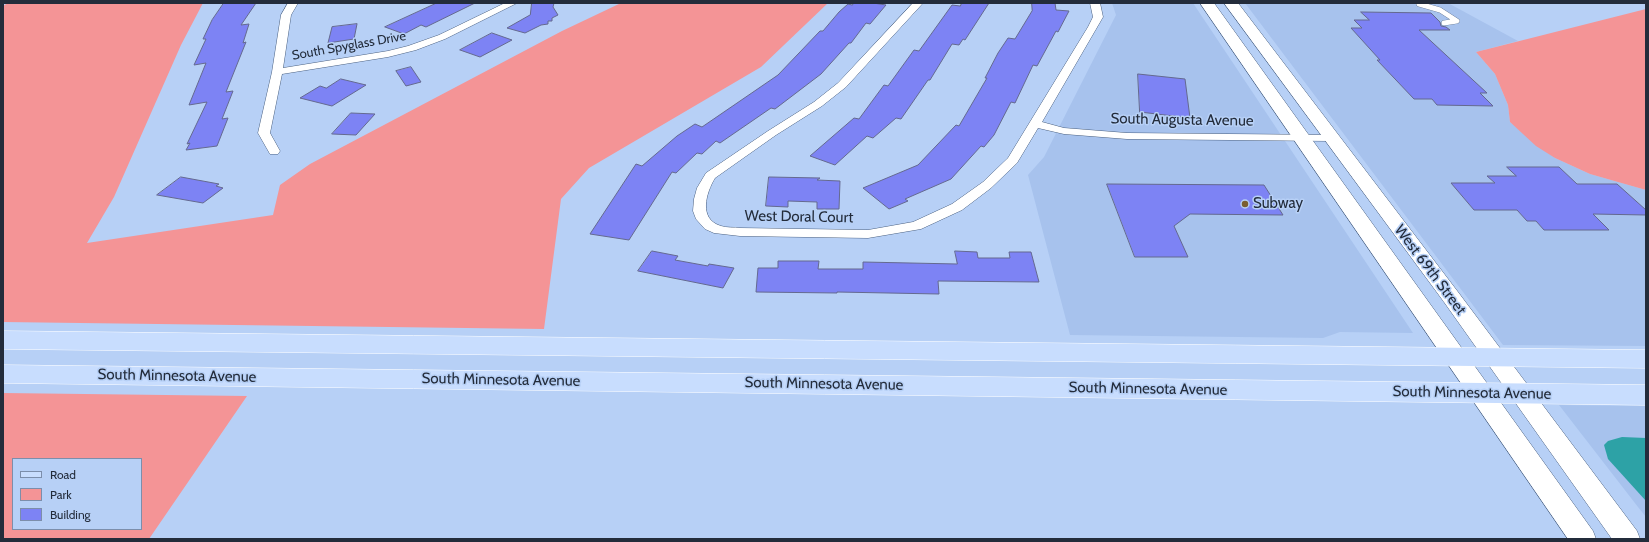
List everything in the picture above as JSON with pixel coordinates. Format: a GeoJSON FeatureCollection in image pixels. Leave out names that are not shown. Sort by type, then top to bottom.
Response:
{"type":"FeatureCollection","features":[{"type":"Feature","properties":{"kind":"main road","name":"West 69th Street"},"geometry":{"type":"LineString","coordinates":[[1207,3],[1453,356],[1481,393],[1583,539]]}},
{"type":"Feature","properties":{"kind":"main road","name":"West 69th Street"},"geometry":{"type":"LineString","coordinates":[[1231,3],[1495,357],[1519,393],[1626,539]]}},
{"type":"Feature","properties":{"kind":"main road"},"geometry":{"type":"LineString","coordinates":[[3,340],[1646,359]]}},
{"type":"Feature","properties":{"kind":"main road","name":"South Minnesota Avenue"},"geometry":{"type":"LineString","coordinates":[[3,374],[1646,395]]}},
{"type":"Feature","properties":{"kind":"street"},"geometry":{"type":"LineString","coordinates":[[274,151],[264,133],[277,72],[286,15],[292,3]]}},
{"type":"Feature","properties":{"kind":"street","name":"South Spyglass Drive"},"geometry":{"type":"LineString","coordinates":[[277,72],[388,54],[412,48],[442,37],[512,3]]}},
{"type":"Feature","properties":{"kind":"street","name":"West Doral Court"},"geometry":{"type":"LineString","coordinates":[[918,3],[842,85],[818,104],[772,133],[710,176],[703,188],[699,211],[703,219],[710,226],[720,230],[740,232],[868,234],[916,226],[957,207],[987,185],[1013,160],[1093,27],[1098,17],[1095,3]]}},
{"type":"Feature","properties":{"kind":"street","name":"South Augusta Avenue"},"geometry":{"type":"LineString","coordinates":[[1034,123],[1064,131],[1127,136],[1331,138]]}},
{"type":"Feature","properties":{"kind":"lane"},"geometry":{"type":"LineString","coordinates":[[1419,4],[1428,5],[1446,12],[1457,21],[1444,23]]}},
{"type":"Feature","properties":{"kind":"shaded area"},"geometry":{"type":"Polygon","coordinates":[[[1112,3],[1193,3],[1413,333],[1340,332],[1323,338],[1070,335],[1028,175],[1044,157],[1116,15],[1112,3]]]}},
{"type":"Feature","properties":{"kind":"shaded area"},"geometry":{"type":"Polygon","coordinates":[[[1245,3],[1448,3],[1518,41],[1476,52],[1495,74],[1508,105],[1510,122],[1555,158],[1590,174],[1646,190],[1646,346],[1503,345],[1245,3]]]}},
{"type":"Feature","properties":{"kind":"shaded area"},"geometry":{"type":"Polygon","coordinates":[[[1559,405],[1646,406],[1646,517],[1638,507],[1559,405]]]}},
{"type":"Feature","properties":{"kind":"shaded area"},"geometry":{"type":"Polygon","coordinates":[[[1622,437],[1646,438],[1646,501],[1608,459],[1604,445],[1608,441],[1622,437]]]}},
{"type":"Feature","properties":{"kind":"green space"},"geometry":{"type":"Polygon","coordinates":[[[8,3],[203,3],[181,45],[114,197],[87,243],[273,215],[280,185],[310,164],[562,31],[621,3],[828,3],[761,67],[589,168],[561,199],[544,329],[3,322],[3,6],[8,3]]]}},
{"type":"Feature","properties":{"kind":"green space"},"geometry":{"type":"Polygon","coordinates":[[[1646,9],[1646,190],[1590,174],[1555,158],[1536,146],[1510,122],[1508,105],[1495,74],[1476,52],[1646,9]]]}},
{"type":"Feature","properties":{"kind":"green space"},"geometry":{"type":"Polygon","coordinates":[[[3,393],[247,396],[149,539],[3,539],[3,393]]]}},
{"type":"Feature","properties":{"kind":"building"},"geometry":{"type":"Polygon","coordinates":[[[224,3],[256,3],[241,25],[249,24],[243,43],[246,42],[226,92],[233,91],[222,119],[228,118],[217,146],[186,150],[190,143],[187,144],[207,102],[189,105],[206,63],[194,65],[206,39],[203,39],[212,20],[224,3]]]}},
{"type":"Feature","properties":{"kind":"building"},"geometry":{"type":"Polygon","coordinates":[[[437,3],[475,3],[426,27],[421,25],[404,34],[385,27],[437,3]]]}},
{"type":"Feature","properties":{"kind":"building"},"geometry":{"type":"Polygon","coordinates":[[[532,3],[554,3],[553,7],[558,15],[552,18],[552,21],[548,21],[548,24],[541,25],[525,33],[507,28],[530,15],[532,3]]]}},
{"type":"Feature","properties":{"kind":"building"},"geometry":{"type":"Polygon","coordinates":[[[854,3],[886,5],[870,24],[866,23],[851,43],[849,43],[821,74],[775,109],[771,108],[720,143],[716,141],[702,154],[697,153],[676,173],[672,172],[629,240],[590,234],[636,164],[642,166],[677,136],[695,124],[702,127],[778,75],[820,31],[823,31],[839,12],[848,4],[852,5],[854,3]]]}},
{"type":"Feature","properties":{"kind":"building"},"geometry":{"type":"Polygon","coordinates":[[[962,3],[989,3],[965,40],[963,39],[959,45],[952,44],[930,80],[928,80],[901,119],[896,118],[873,138],[867,136],[835,165],[810,156],[854,118],[859,119],[884,85],[888,86],[914,50],[919,51],[952,5],[960,6],[962,3]]]}},
{"type":"Feature","properties":{"kind":"building"},"geometry":{"type":"Polygon","coordinates":[[[1032,3],[1055,3],[1056,10],[1069,11],[1037,66],[1033,65],[1015,103],[1011,102],[994,135],[984,147],[981,146],[951,179],[905,199],[908,201],[889,209],[863,188],[918,165],[956,125],[959,126],[987,78],[985,78],[998,53],[1008,38],[1015,39],[1032,11],[1032,3]]]}},
{"type":"Feature","properties":{"kind":"building"},"geometry":{"type":"Polygon","coordinates":[[[1361,12],[1431,13],[1440,22],[1441,26],[1450,30],[1419,30],[1487,93],[1480,93],[1493,106],[1437,105],[1432,99],[1414,99],[1377,60],[1380,60],[1351,28],[1362,28],[1354,20],[1369,20],[1361,12]]]}},
{"type":"Feature","properties":{"kind":"building"},"geometry":{"type":"Polygon","coordinates":[[[357,24],[354,39],[328,43],[332,27],[357,24]]]}},
{"type":"Feature","properties":{"kind":"building"},"geometry":{"type":"Polygon","coordinates":[[[492,33],[512,40],[480,57],[460,50],[492,33]]]}},
{"type":"Feature","properties":{"kind":"building"},"geometry":{"type":"Polygon","coordinates":[[[411,67],[421,82],[406,86],[396,71],[411,67]]]}},
{"type":"Feature","properties":{"kind":"building"},"geometry":{"type":"Polygon","coordinates":[[[1138,74],[1185,79],[1190,118],[1140,112],[1138,74]]]}},
{"type":"Feature","properties":{"kind":"building"},"geometry":{"type":"Polygon","coordinates":[[[341,79],[366,85],[332,106],[300,98],[320,86],[326,88],[341,79]]]}},
{"type":"Feature","properties":{"kind":"building"},"geometry":{"type":"Polygon","coordinates":[[[351,113],[375,114],[356,135],[332,134],[351,113]]]}},
{"type":"Feature","properties":{"kind":"building"},"geometry":{"type":"Polygon","coordinates":[[[1507,167],[1559,167],[1577,184],[1617,184],[1646,210],[1646,215],[1593,214],[1609,230],[1544,230],[1536,221],[1527,221],[1517,210],[1474,210],[1451,183],[1495,183],[1487,176],[1516,176],[1507,167]]]}},
{"type":"Feature","properties":{"kind":"building"},"geometry":{"type":"Polygon","coordinates":[[[181,177],[219,184],[216,186],[223,188],[203,203],[157,195],[181,177]]]}},
{"type":"Feature","properties":{"kind":"building"},"geometry":{"type":"Polygon","coordinates":[[[769,177],[820,178],[817,180],[840,181],[839,209],[817,209],[817,202],[788,201],[788,207],[766,206],[769,177]]]}},
{"type":"Feature","properties":{"kind":"building"},"geometry":{"type":"Polygon","coordinates":[[[1107,184],[1264,185],[1283,215],[1190,214],[1174,226],[1188,257],[1135,257],[1107,184]]]}},
{"type":"Feature","properties":{"kind":"building"},"geometry":{"type":"Polygon","coordinates":[[[652,251],[678,256],[675,260],[708,266],[709,264],[734,268],[723,288],[638,271],[652,251]]]}},
{"type":"Feature","properties":{"kind":"building"},"geometry":{"type":"Polygon","coordinates":[[[955,251],[977,252],[978,258],[1010,258],[1009,252],[1031,252],[1039,282],[938,281],[939,294],[756,292],[758,268],[778,268],[778,261],[819,261],[818,269],[863,269],[863,262],[957,264],[955,251]]]}},
{"type":"Feature","properties":{"kind":"place","name":"Subway"},"geometry":{"type":"Point","coordinates":[1245,204]}}]}
